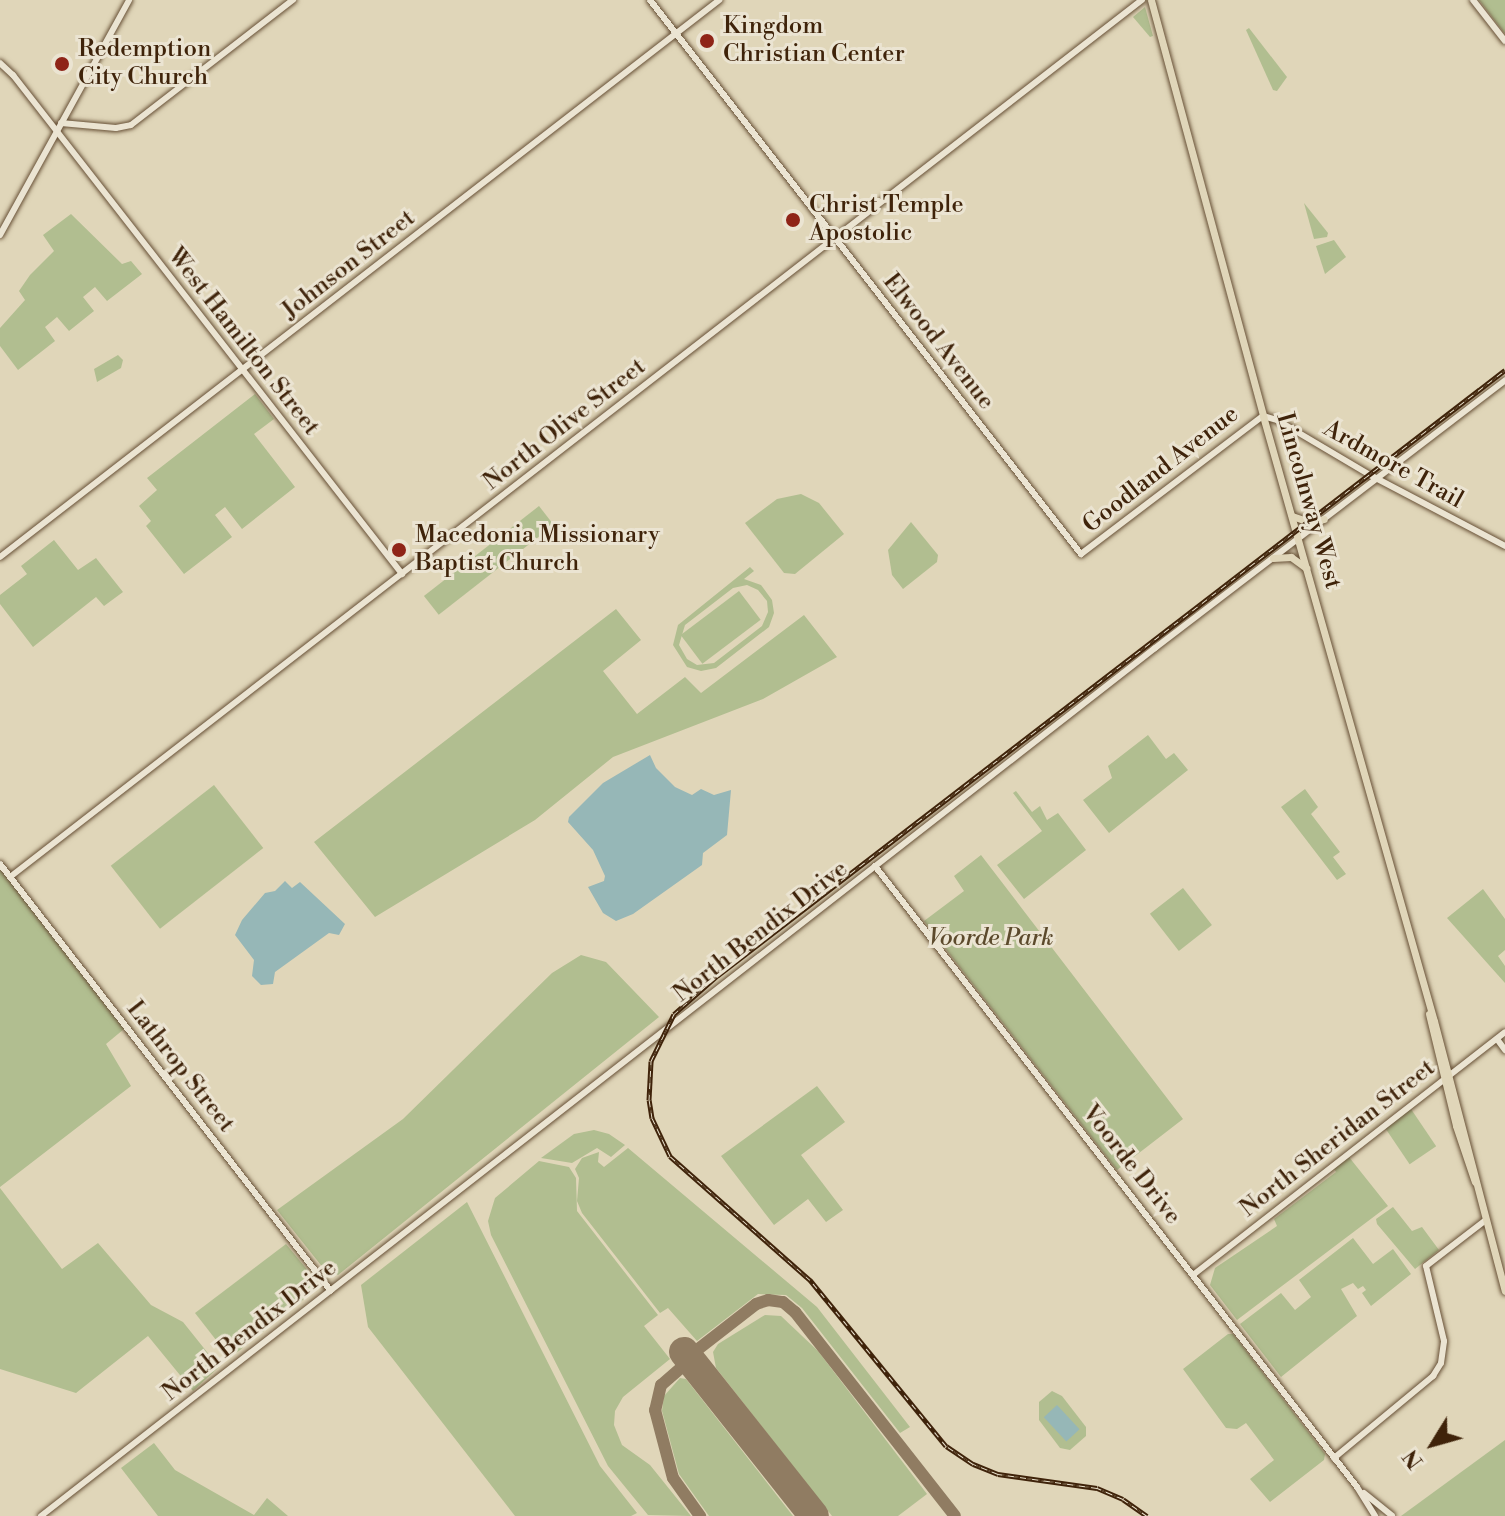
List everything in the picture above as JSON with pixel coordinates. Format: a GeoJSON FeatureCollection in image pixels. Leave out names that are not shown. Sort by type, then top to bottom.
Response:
{"type":"FeatureCollection","features":[{"type":"Feature","properties":{"kind":"main road","name":"Lincolnway West"},"geometry":{"type":"LineString","coordinates":[[1151,0],[1429,1011],[1470,1176],[1475,1183],[1505,1291]]}},
{"type":"Feature","properties":{"kind":"main road"},"geometry":{"type":"LineString","coordinates":[[1292,516],[1309,522],[1324,519]]}},
{"type":"Feature","properties":{"kind":"main road"},"geometry":{"type":"LineString","coordinates":[[1273,558],[1291,557],[1306,568]]}},
{"type":"Feature","properties":{"kind":"street"},"geometry":{"type":"LineString","coordinates":[[0,235],[129,0]]}},
{"type":"Feature","properties":{"kind":"street"},"geometry":{"type":"LineString","coordinates":[[61,123],[116,128],[131,125],[293,0]]}},
{"type":"Feature","properties":{"kind":"street","name":"Elwood Avenue"},"geometry":{"type":"LineString","coordinates":[[650,0],[1081,554]]}},
{"type":"Feature","properties":{"kind":"street","name":"Johnson Street"},"geometry":{"type":"LineString","coordinates":[[0,557],[719,0]]}},
{"type":"Feature","properties":{"kind":"street","name":"North Olive Street"},"geometry":{"type":"LineString","coordinates":[[10,877],[1142,0]]}},
{"type":"Feature","properties":{"kind":"street"},"geometry":{"type":"LineString","coordinates":[[1473,0],[1505,41]]}},
{"type":"Feature","properties":{"kind":"street","name":"West Hamilton Street"},"geometry":{"type":"LineString","coordinates":[[0,63],[402,574]]}},
{"type":"Feature","properties":{"kind":"street","name":"North Bendix Drive"},"geometry":{"type":"LineString","coordinates":[[41,1516],[1505,380]]}},
{"type":"Feature","properties":{"kind":"street","name":"Ardmore Trail"},"geometry":{"type":"LineString","coordinates":[[1263,416],[1277,420],[1505,546]]}},
{"type":"Feature","properties":{"kind":"street","name":"Goodland Avenue"},"geometry":{"type":"LineString","coordinates":[[1081,554],[1263,416]]}},
{"type":"Feature","properties":{"kind":"street","name":"Lathrop Street"},"geometry":{"type":"LineString","coordinates":[[0,864],[331,1291]]}},
{"type":"Feature","properties":{"kind":"street","name":"Voorde Drive"},"geometry":{"type":"LineString","coordinates":[[875,866],[1357,1487],[1375,1516]]}},
{"type":"Feature","properties":{"kind":"street","name":"North Sheridan Street"},"geometry":{"type":"LineString","coordinates":[[1193,1275],[1505,1032]]}},
{"type":"Feature","properties":{"kind":"street"},"geometry":{"type":"LineString","coordinates":[[1497,1039],[1505,1050]]}},
{"type":"Feature","properties":{"kind":"street"},"geometry":{"type":"LineString","coordinates":[[1334,1458],[1426,1386],[1437,1370],[1444,1348],[1443,1331],[1426,1266],[1486,1220]]}},
{"type":"Feature","properties":{"kind":"street","name":"Voorde Drive"},"geometry":{"type":"LineString","coordinates":[[1357,1487],[1392,1516]]}},
{"type":"Feature","properties":{"kind":"green space"},"geometry":{"type":"Polygon","coordinates":[[[1479,0],[1505,0],[1505,34],[1479,0]]]}},
{"type":"Feature","properties":{"kind":"green space"},"geometry":{"type":"Polygon","coordinates":[[[1145,7],[1153,36],[1150,37],[1133,17],[1145,7]]]}},
{"type":"Feature","properties":{"kind":"green space"},"geometry":{"type":"Polygon","coordinates":[[[1249,28],[1287,77],[1277,91],[1273,90],[1246,30],[1249,28]]]}},
{"type":"Feature","properties":{"kind":"green space"},"geometry":{"type":"Polygon","coordinates":[[[1304,203],[1328,233],[1327,237],[1314,239],[1304,203]]]}},
{"type":"Feature","properties":{"kind":"green space"},"geometry":{"type":"Polygon","coordinates":[[[71,214],[122,264],[131,261],[142,274],[107,301],[95,287],[83,297],[94,311],[69,331],[57,317],[45,327],[55,341],[18,370],[0,346],[0,328],[25,300],[19,291],[30,275],[54,251],[43,235],[71,214]]]}},
{"type":"Feature","properties":{"kind":"green space"},"geometry":{"type":"Polygon","coordinates":[[[1334,240],[1346,257],[1325,274],[1316,246],[1334,240]]]}},
{"type":"Feature","properties":{"kind":"green space"},"geometry":{"type":"Polygon","coordinates":[[[118,355],[123,360],[121,368],[97,382],[94,369],[118,355]]]}},
{"type":"Feature","properties":{"kind":"green space"},"geometry":{"type":"Polygon","coordinates":[[[255,394],[274,419],[254,434],[295,487],[242,529],[225,507],[215,515],[232,537],[184,574],[146,526],[151,521],[139,506],[157,490],[147,478],[255,394]]]}},
{"type":"Feature","properties":{"kind":"green space"},"geometry":{"type":"Polygon","coordinates":[[[801,494],[819,503],[844,534],[795,574],[784,573],[745,523],[777,499],[801,494]]]}},
{"type":"Feature","properties":{"kind":"green space"},"geometry":{"type":"Polygon","coordinates":[[[539,506],[554,525],[439,615],[424,596],[539,506]]]}},
{"type":"Feature","properties":{"kind":"green space"},"geometry":{"type":"Polygon","coordinates":[[[911,522],[938,555],[937,562],[903,589],[892,575],[888,550],[911,522]]]}},
{"type":"Feature","properties":{"kind":"green space"},"geometry":{"type":"Polygon","coordinates":[[[54,540],[78,570],[96,558],[123,592],[104,606],[96,597],[33,647],[0,604],[0,595],[27,574],[21,566],[54,540]]]}},
{"type":"Feature","properties":{"kind":"green space"},"geometry":{"type":"Polygon","coordinates":[[[750,567],[754,571],[744,579],[761,585],[772,600],[774,613],[769,627],[716,668],[701,671],[687,667],[673,645],[678,625],[750,567]],[[747,585],[733,588],[685,625],[679,645],[687,659],[697,665],[714,663],[762,626],[768,612],[767,601],[758,590],[747,585]]]}},
{"type":"Feature","properties":{"kind":"green space"},"geometry":{"type":"Polygon","coordinates":[[[739,591],[761,620],[702,664],[681,635],[739,591]]]}},
{"type":"Feature","properties":{"kind":"green space"},"geometry":{"type":"Polygon","coordinates":[[[616,609],[641,640],[603,671],[637,714],[685,677],[701,693],[804,615],[837,657],[763,699],[613,757],[535,820],[375,917],[314,842],[616,609]]]}},
{"type":"Feature","properties":{"kind":"green space"},"geometry":{"type":"Polygon","coordinates":[[[1148,735],[1166,759],[1174,753],[1188,770],[1109,833],[1083,800],[1112,778],[1108,766],[1148,735]]]}},
{"type":"Feature","properties":{"kind":"green space"},"geometry":{"type":"Polygon","coordinates":[[[214,785],[263,848],[160,929],[111,866],[214,785]]]}},
{"type":"Feature","properties":{"kind":"green space"},"geometry":{"type":"Polygon","coordinates":[[[1305,789],[1318,807],[1311,814],[1340,852],[1333,857],[1346,874],[1337,880],[1281,807],[1305,789]]]}},
{"type":"Feature","properties":{"kind":"green space"},"geometry":{"type":"Polygon","coordinates":[[[1016,791],[1032,812],[1040,806],[1047,820],[1058,813],[1086,850],[1024,899],[997,865],[1042,831],[1013,793],[1016,791]]]}},
{"type":"Feature","properties":{"kind":"green space","name":"Voorde Park"},"geometry":{"type":"Polygon","coordinates":[[[981,855],[1183,1119],[1117,1170],[924,921],[964,891],[954,876],[981,855]]]}},
{"type":"Feature","properties":{"kind":"green space"},"geometry":{"type":"Polygon","coordinates":[[[0,869],[124,1029],[106,1044],[131,1086],[0,1187],[0,869]]]}},
{"type":"Feature","properties":{"kind":"green space"},"geometry":{"type":"Polygon","coordinates":[[[1183,888],[1212,925],[1179,951],[1150,914],[1183,888]]]}},
{"type":"Feature","properties":{"kind":"green space"},"geometry":{"type":"Polygon","coordinates":[[[1483,889],[1505,919],[1505,950],[1498,956],[1505,966],[1505,983],[1447,918],[1483,889]]]}},
{"type":"Feature","properties":{"kind":"green space"},"geometry":{"type":"Polygon","coordinates":[[[581,955],[606,962],[659,1017],[338,1275],[328,1274],[277,1210],[403,1119],[552,973],[581,955]]]}},
{"type":"Feature","properties":{"kind":"green space"},"geometry":{"type":"Polygon","coordinates":[[[817,1086],[845,1122],[801,1155],[843,1210],[826,1222],[808,1199],[774,1225],[721,1156],[817,1086]]]}},
{"type":"Feature","properties":{"kind":"green space"},"geometry":{"type":"Polygon","coordinates":[[[1411,1109],[1436,1146],[1410,1164],[1384,1127],[1411,1109]]]}},
{"type":"Feature","properties":{"kind":"green space"},"geometry":{"type":"Polygon","coordinates":[[[594,1130],[609,1134],[625,1145],[611,1157],[597,1148],[572,1163],[541,1158],[574,1134],[594,1130]]]}},
{"type":"Feature","properties":{"kind":"green space"},"geometry":{"type":"Polygon","coordinates":[[[628,1148],[817,1307],[910,1427],[900,1433],[802,1308],[786,1295],[758,1294],[697,1341],[668,1308],[660,1313],[582,1213],[577,1201],[579,1178],[575,1169],[582,1158],[599,1152],[598,1162],[604,1167],[628,1148]]]}},
{"type":"Feature","properties":{"kind":"green space"},"geometry":{"type":"Polygon","coordinates":[[[1349,1157],[1388,1206],[1237,1320],[1210,1285],[1215,1268],[1277,1226],[1274,1219],[1336,1172],[1334,1169],[1349,1157]]]}},
{"type":"Feature","properties":{"kind":"green space"},"geometry":{"type":"Polygon","coordinates":[[[539,1161],[569,1167],[576,1178],[577,1211],[658,1315],[644,1326],[670,1359],[623,1397],[615,1411],[614,1425],[622,1445],[650,1465],[691,1516],[648,1515],[608,1466],[491,1235],[488,1221],[495,1198],[539,1161]]]}},
{"type":"Feature","properties":{"kind":"green space"},"geometry":{"type":"Polygon","coordinates":[[[0,1188],[62,1269],[98,1243],[151,1305],[183,1322],[219,1367],[193,1391],[148,1336],[76,1393],[0,1369],[0,1188]]]}},
{"type":"Feature","properties":{"kind":"green space"},"geometry":{"type":"Polygon","coordinates":[[[467,1202],[600,1466],[637,1513],[631,1516],[515,1516],[368,1327],[361,1285],[467,1202]]]}},
{"type":"Feature","properties":{"kind":"green space"},"geometry":{"type":"Polygon","coordinates":[[[1393,1207],[1412,1231],[1422,1227],[1439,1250],[1415,1269],[1377,1224],[1376,1219],[1393,1207]]]}},
{"type":"Feature","properties":{"kind":"green space"},"geometry":{"type":"Polygon","coordinates":[[[1353,1238],[1373,1264],[1393,1249],[1411,1274],[1371,1306],[1362,1293],[1366,1290],[1363,1286],[1358,1289],[1353,1283],[1341,1289],[1357,1316],[1281,1377],[1240,1324],[1281,1293],[1295,1310],[1311,1297],[1299,1280],[1353,1238]]]}},
{"type":"Feature","properties":{"kind":"green space"},"geometry":{"type":"Polygon","coordinates":[[[286,1244],[314,1278],[313,1292],[230,1358],[195,1313],[286,1244]]]}},
{"type":"Feature","properties":{"kind":"green space"},"geometry":{"type":"Polygon","coordinates":[[[765,1315],[781,1316],[818,1351],[927,1494],[898,1516],[832,1516],[716,1368],[713,1352],[718,1344],[765,1315]]]}},
{"type":"Feature","properties":{"kind":"green space"},"geometry":{"type":"Polygon","coordinates":[[[1228,1334],[1233,1334],[1325,1454],[1324,1460],[1270,1502],[1250,1479],[1274,1460],[1246,1423],[1237,1429],[1226,1428],[1183,1369],[1228,1334]]]}},
{"type":"Feature","properties":{"kind":"green space"},"geometry":{"type":"Polygon","coordinates":[[[680,1378],[686,1379],[793,1516],[709,1516],[679,1474],[662,1411],[664,1396],[680,1378]]]}},
{"type":"Feature","properties":{"kind":"green space"},"geometry":{"type":"Polygon","coordinates":[[[1052,1391],[1062,1396],[1086,1427],[1086,1436],[1070,1450],[1060,1448],[1039,1420],[1039,1402],[1052,1391]]]}},
{"type":"Feature","properties":{"kind":"green space"},"geometry":{"type":"Polygon","coordinates":[[[1505,1440],[1505,1516],[1401,1516],[1505,1440]]]}},
{"type":"Feature","properties":{"kind":"green space"},"geometry":{"type":"Polygon","coordinates":[[[154,1443],[175,1470],[254,1515],[267,1498],[288,1516],[158,1516],[121,1468],[154,1443]]]}},
{"type":"Feature","properties":{"kind":"water"},"geometry":{"type":"Polygon","coordinates":[[[650,755],[656,768],[675,787],[692,795],[701,789],[714,795],[731,790],[727,835],[703,853],[702,865],[633,914],[616,921],[603,913],[588,887],[604,881],[605,876],[593,850],[568,822],[569,817],[603,783],[650,755]]]}},
{"type":"Feature","properties":{"kind":"water"},"geometry":{"type":"Polygon","coordinates":[[[285,881],[292,888],[300,882],[345,924],[339,935],[329,933],[275,972],[273,984],[261,985],[252,976],[254,960],[235,935],[242,920],[265,893],[275,891],[285,881]]]}},
{"type":"Feature","properties":{"kind":"water"},"geometry":{"type":"Polygon","coordinates":[[[1057,1405],[1080,1429],[1066,1441],[1044,1417],[1057,1405]]]}},
{"type":"Feature","properties":{"kind":"taxiway"},"geometry":{"type":"LineString","coordinates":[[688,1357],[756,1304],[768,1300],[783,1302],[795,1312],[955,1516]]}},
{"type":"Feature","properties":{"kind":"taxiway"},"geometry":{"type":"LineString","coordinates":[[690,1360],[661,1385],[655,1410],[673,1478],[700,1516]]}},
{"type":"Feature","properties":{"kind":"runway"},"geometry":{"type":"LineString","coordinates":[[684,1352],[814,1516]]}},
{"type":"Feature","properties":{"kind":"railway"},"geometry":{"type":"LineString","coordinates":[[1147,1516],[1123,1499],[1097,1488],[998,1474],[973,1464],[946,1446],[810,1280],[670,1156],[652,1118],[649,1100],[651,1061],[674,1014],[717,976],[1505,370]]}},
{"type":"Feature","properties":{"kind":"place","name":"Kingdom Christian Center"},"geometry":{"type":"Point","coordinates":[707,41]}},
{"type":"Feature","properties":{"kind":"place","name":"Redemption City Church"},"geometry":{"type":"Point","coordinates":[62,64]}},
{"type":"Feature","properties":{"kind":"place","name":"Christ Temple Apostolic"},"geometry":{"type":"Point","coordinates":[793,220]}},
{"type":"Feature","properties":{"kind":"place","name":"Macedonia Missionary Baptist Church"},"geometry":{"type":"Point","coordinates":[399,550]}}]}
